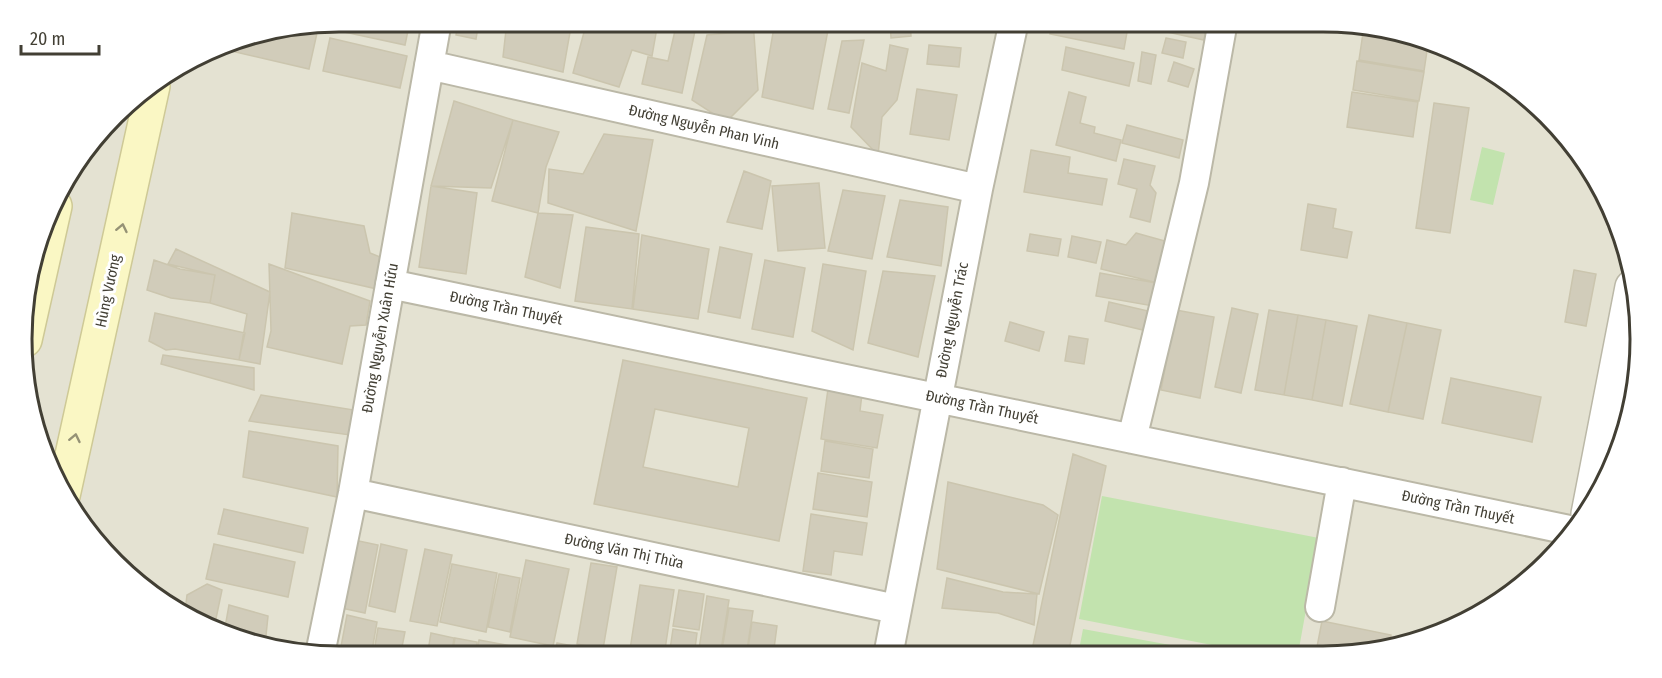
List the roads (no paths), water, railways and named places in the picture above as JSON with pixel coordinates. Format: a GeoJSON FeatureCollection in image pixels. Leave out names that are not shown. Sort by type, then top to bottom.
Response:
{"type":"FeatureCollection","features":[{"type":"Feature","properties":{"kind":"main road","name":"Hùng Vương"},"geometry":{"type":"LineString","coordinates":[[66,481],[151,96]]}},
{"type":"Feature","properties":{"kind":"main road"},"geometry":{"type":"LineString","coordinates":[[34,300],[46,247]]}},
{"type":"Feature","properties":{"kind":"street","name":"Đường Nguyễn Xuân Hữu"},"geometry":{"type":"LineString","coordinates":[[322,646],[353,493],[435,32]]}},
{"type":"Feature","properties":{"kind":"street","name":"Đường Nguyễn Trác"},"geometry":{"type":"LineString","coordinates":[[890,646],[978,189],[1012,32]]}},
{"type":"Feature","properties":{"kind":"street"},"geometry":{"type":"LineString","coordinates":[[1132,439],[1194,183],[1221,32]]}},
{"type":"Feature","properties":{"kind":"street","name":"Đường Nguyễn Phan Vinh"},"geometry":{"type":"LineString","coordinates":[[429,65],[978,189]]}},
{"type":"Feature","properties":{"kind":"street","name":"Đường Trần Thuyết"},"geometry":{"type":"LineString","coordinates":[[390,284],[1565,529]]}},
{"type":"Feature","properties":{"kind":"street"},"geometry":{"type":"LineString","coordinates":[[1594,485],[1629,305]]}},
{"type":"Feature","properties":{"kind":"street"},"geometry":{"type":"LineString","coordinates":[[1320,607],[1342,482]]}},
{"type":"Feature","properties":{"kind":"street","name":"Đường Văn Thị Thừa"},"geometry":{"type":"LineString","coordinates":[[353,493],[896,609]]}}]}
